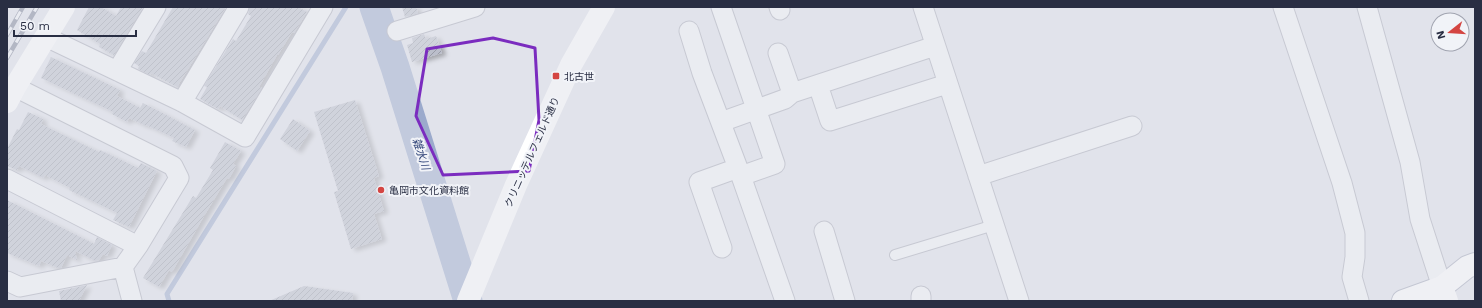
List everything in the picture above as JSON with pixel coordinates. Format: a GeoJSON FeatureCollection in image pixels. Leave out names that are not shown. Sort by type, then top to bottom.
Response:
{"type":"FeatureCollection","features":[{"type":"Feature","properties":{"kind":"street"},"geometry":{"type":"LineString","coordinates":[[7,281],[20,287],[123,267],[138,246],[179,178],[173,166],[11,94],[64,7]]}},
{"type":"Feature","properties":{"kind":"street"},"geometry":{"type":"LineString","coordinates":[[117,71],[156,7]]}},
{"type":"Feature","properties":{"kind":"street"},"geometry":{"type":"LineString","coordinates":[[182,102],[239,7]]}},
{"type":"Feature","properties":{"kind":"street"},"geometry":{"type":"LineString","coordinates":[[46,37],[182,102],[245,136],[323,7]]}},
{"type":"Feature","properties":{"kind":"street","name":"クリニッテルフェルド通り"},"geometry":{"type":"LineString","coordinates":[[468,301],[516,185],[568,72],[604,7]]}},
{"type":"Feature","properties":{"kind":"street"},"geometry":{"type":"LineString","coordinates":[[721,7],[774,164],[699,182],[722,248]]}},
{"type":"Feature","properties":{"kind":"street"},"geometry":{"type":"LineString","coordinates":[[923,7],[1019,301]]}},
{"type":"Feature","properties":{"kind":"street"},"geometry":{"type":"LineString","coordinates":[[1282,7],[1342,183],[1355,233],[1355,256],[1352,277],[1359,301]]}},
{"type":"Feature","properties":{"kind":"street"},"geometry":{"type":"LineString","coordinates":[[1367,7],[1410,162],[1420,219],[1445,294]]}},
{"type":"Feature","properties":{"kind":"street"},"geometry":{"type":"LineString","coordinates":[[397,30],[431,13],[470,8]]}},
{"type":"Feature","properties":{"kind":"street"},"geometry":{"type":"LineString","coordinates":[[689,31],[702,74],[740,172],[785,301]]}},
{"type":"Feature","properties":{"kind":"street"},"geometry":{"type":"LineString","coordinates":[[721,122],[785,99],[792,93],[935,46]]}},
{"type":"Feature","properties":{"kind":"street"},"geometry":{"type":"LineString","coordinates":[[778,53],[792,93]]}},
{"type":"Feature","properties":{"kind":"street"},"geometry":{"type":"LineString","coordinates":[[818,85],[830,121],[947,84]]}},
{"type":"Feature","properties":{"kind":"street"},"geometry":{"type":"LineString","coordinates":[[978,176],[1132,126]]}},
{"type":"Feature","properties":{"kind":"street"},"geometry":{"type":"LineString","coordinates":[[7,179],[138,246]]}},
{"type":"Feature","properties":{"kind":"street"},"geometry":{"type":"LineString","coordinates":[[824,231],[846,301]]}},
{"type":"Feature","properties":{"kind":"street"},"geometry":{"type":"LineString","coordinates":[[1403,301],[1445,294],[1467,267],[1475,264]]}},
{"type":"Feature","properties":{"kind":"street"},"geometry":{"type":"LineString","coordinates":[[123,267],[132,301]]}},
{"type":"Feature","properties":{"kind":"lane"},"geometry":{"type":"LineString","coordinates":[[895,255],[994,225]]}},
{"type":"Feature","properties":{"kind":"highlighted area"},"geometry":{"type":"Polygon","coordinates":[[[493,38],[535,48],[539,120],[529,171],[443,175],[416,116],[427,49],[493,38]]]}},
{"type":"Feature","properties":{"kind":"building"},"geometry":{"type":"Polygon","coordinates":[[[89,7],[101,7],[116,16],[121,7],[143,7],[114,55],[99,47],[100,44],[77,30],[89,7]]]}},
{"type":"Feature","properties":{"kind":"building"},"geometry":{"type":"Polygon","coordinates":[[[173,7],[226,7],[177,87],[151,73],[150,75],[138,69],[139,66],[134,63],[142,51],[146,53],[173,7]]]}},
{"type":"Feature","properties":{"kind":"building"},"geometry":{"type":"Polygon","coordinates":[[[250,7],[298,7],[307,12],[294,33],[292,32],[277,55],[259,87],[262,88],[242,120],[220,106],[218,109],[200,99],[207,87],[204,86],[233,39],[236,41],[251,16],[248,14],[250,7]]]}},
{"type":"Feature","properties":{"kind":"building"},"geometry":{"type":"Polygon","coordinates":[[[402,7],[416,7],[418,13],[405,17],[402,7]]]}},
{"type":"Feature","properties":{"kind":"building"},"geometry":{"type":"Polygon","coordinates":[[[424,34],[426,39],[436,36],[442,53],[412,62],[407,45],[413,43],[412,38],[424,34]]]}},
{"type":"Feature","properties":{"kind":"building"},"geometry":{"type":"Polygon","coordinates":[[[51,57],[120,90],[117,96],[140,108],[143,103],[195,130],[186,147],[172,141],[174,138],[129,118],[127,122],[112,114],[113,112],[41,78],[51,57]]]}},
{"type":"Feature","properties":{"kind":"building"},"geometry":{"type":"Polygon","coordinates":[[[355,100],[379,176],[374,178],[384,211],[374,214],[382,239],[351,249],[334,192],[338,191],[314,112],[355,100]]]}},
{"type":"Feature","properties":{"kind":"building"},"geometry":{"type":"Polygon","coordinates":[[[28,112],[43,119],[41,124],[99,152],[100,150],[138,168],[141,163],[157,171],[129,227],[113,220],[117,213],[69,190],[70,188],[45,175],[43,178],[19,166],[17,170],[7,166],[7,149],[28,112]]]}},
{"type":"Feature","properties":{"kind":"building"},"geometry":{"type":"Polygon","coordinates":[[[293,119],[310,131],[297,151],[280,139],[293,119]]]}},
{"type":"Feature","properties":{"kind":"building"},"geometry":{"type":"Polygon","coordinates":[[[225,142],[241,151],[233,164],[236,166],[204,216],[172,272],[169,270],[159,287],[143,278],[193,196],[196,198],[213,170],[210,168],[225,142]]]}},
{"type":"Feature","properties":{"kind":"building"},"geometry":{"type":"Polygon","coordinates":[[[7,200],[94,244],[97,237],[112,245],[107,256],[103,254],[99,260],[95,261],[75,251],[77,260],[67,255],[61,268],[58,268],[41,261],[39,266],[7,253],[7,200]]]}},
{"type":"Feature","properties":{"kind":"building"},"geometry":{"type":"Polygon","coordinates":[[[87,285],[79,301],[61,301],[59,291],[87,285]]]}},
{"type":"Feature","properties":{"kind":"building"},"geometry":{"type":"Polygon","coordinates":[[[304,286],[353,293],[352,301],[269,301],[304,286]]]}},
{"type":"Feature","properties":{"kind":"waterway"},"geometry":{"type":"LineString","coordinates":[[169,301],[167,294],[346,7]]}},
{"type":"Feature","properties":{"kind":"waterway","name":"雑水川"},"geometry":{"type":"LineString","coordinates":[[374,7],[395,67],[468,301]]}},
{"type":"Feature","properties":{"kind":"railway"},"geometry":{"type":"LineString","coordinates":[[7,35],[23,7]]}},
{"type":"Feature","properties":{"kind":"railway"},"geometry":{"type":"LineString","coordinates":[[7,58],[37,7]]}},
{"type":"Feature","properties":{"kind":"place","name":"北古世"},"geometry":{"type":"Point","coordinates":[556,76]}},
{"type":"Feature","properties":{"kind":"place","name":"亀岡市文化資料館"},"geometry":{"type":"Point","coordinates":[381,190]}}]}
